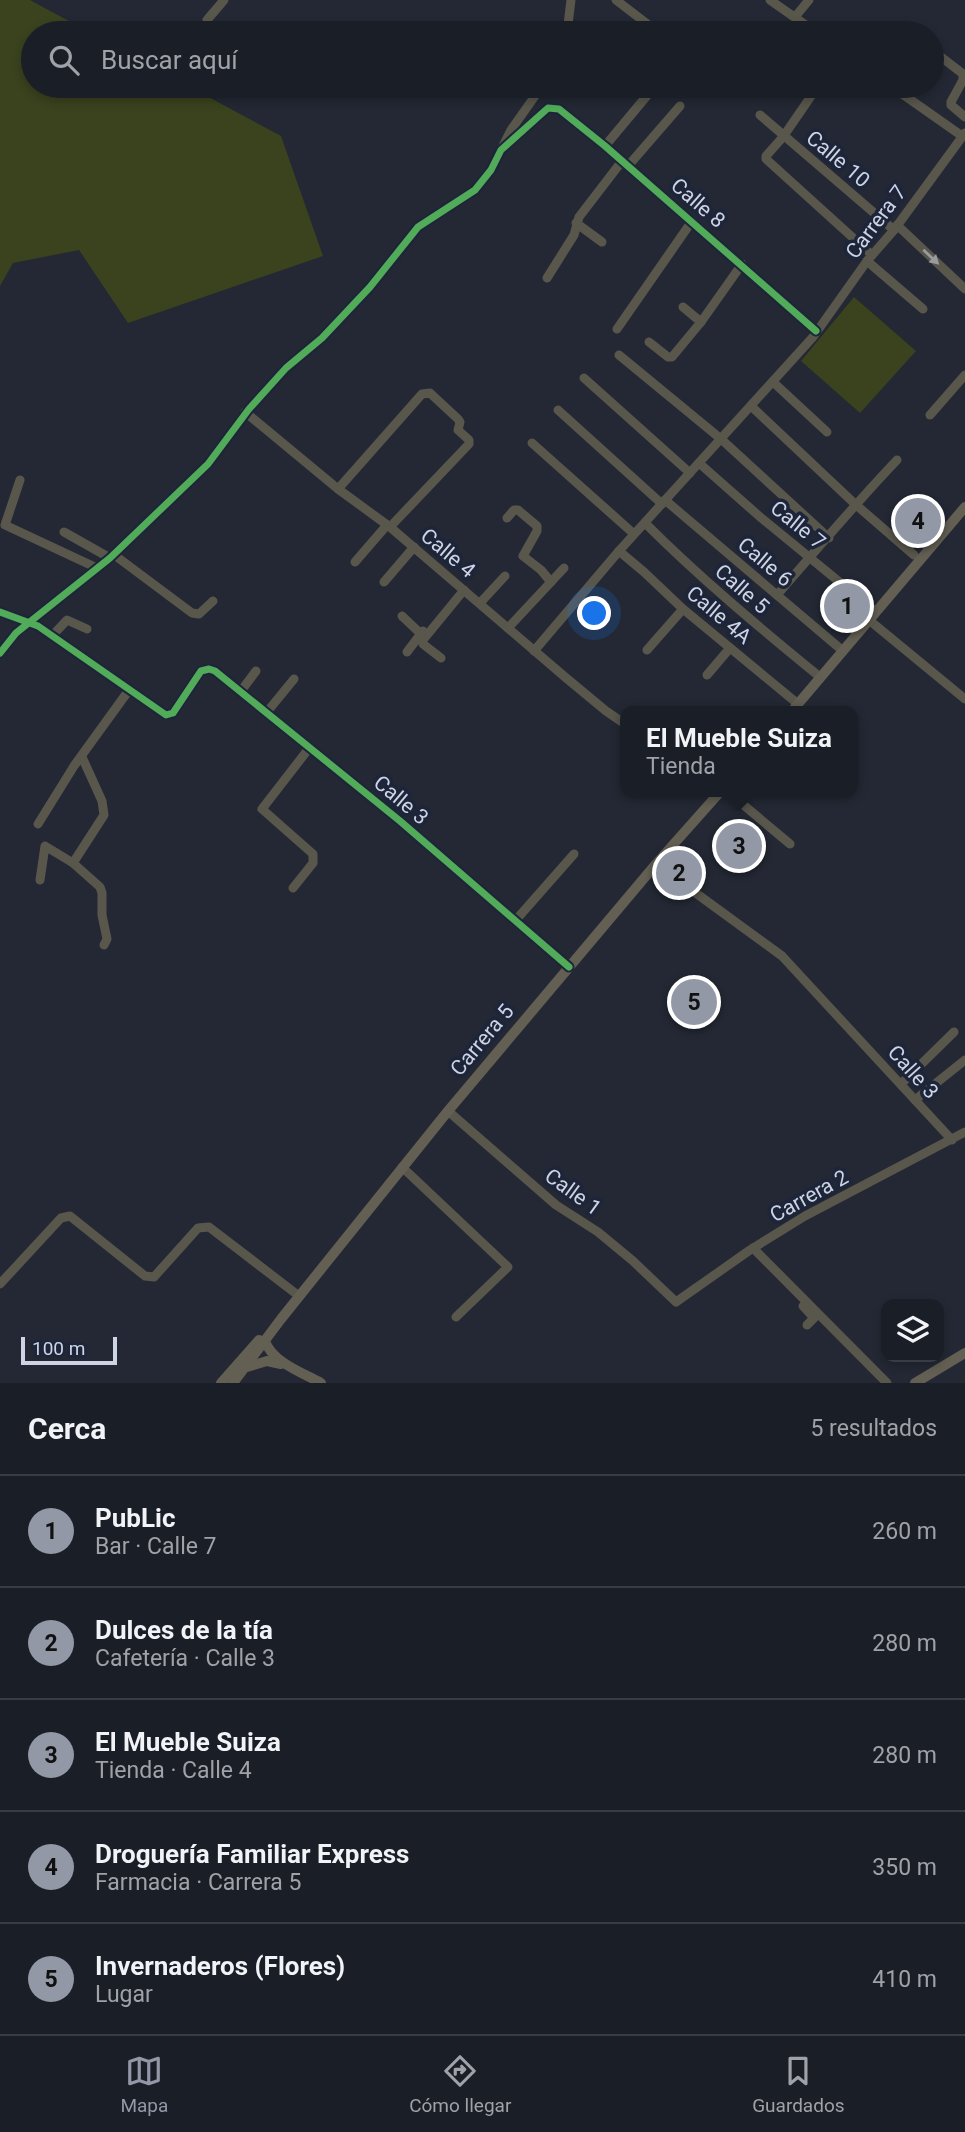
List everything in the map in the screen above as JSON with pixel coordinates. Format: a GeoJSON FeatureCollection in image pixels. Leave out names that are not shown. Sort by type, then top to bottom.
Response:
{"type":"FeatureCollection","features":[{"type":"Feature","properties":{"kind":"main road"},"geometry":{"type":"LineString","coordinates":[[797,706],[965,507]]}},
{"type":"Feature","properties":{"kind":"main road","name":"Carrera 5"},"geometry":{"type":"LineString","coordinates":[[233,1383],[447,1111],[716,797]]}},
{"type":"Feature","properties":{"kind":"main road","name":"Carrera 5"},"geometry":{"type":"LineString","coordinates":[[221,1383],[281,1319]]}},
{"type":"Feature","properties":{"kind":"main road"},"geometry":{"type":"LineString","coordinates":[[265,1341],[275,1357]]}},
{"type":"Feature","properties":{"kind":"main road"},"geometry":{"type":"LineString","coordinates":[[915,1383],[965,1353]]}},
{"type":"Feature","properties":{"kind":"main road"},"geometry":{"type":"LineString","coordinates":[[228,1383],[246,1361],[264,1354],[275,1357],[309,1377]]}},
{"type":"Feature","properties":{"kind":"main road"},"geometry":{"type":"LineString","coordinates":[[244,1369],[267,1361],[281,1364],[321,1383]]}},
{"type":"Feature","properties":{"kind":"street"},"geometry":{"type":"LineString","coordinates":[[207,21],[224,0]]}},
{"type":"Feature","properties":{"kind":"street"},"geometry":{"type":"LineString","coordinates":[[568,21],[570,0]]}},
{"type":"Feature","properties":{"kind":"street"},"geometry":{"type":"LineString","coordinates":[[616,0],[643,21]]}},
{"type":"Feature","properties":{"kind":"street"},"geometry":{"type":"LineString","coordinates":[[770,0],[800,21]]}},
{"type":"Feature","properties":{"kind":"street"},"geometry":{"type":"LineString","coordinates":[[794,17],[809,0]]}},
{"type":"Feature","properties":{"kind":"street"},"geometry":{"type":"LineString","coordinates":[[944,59],[963,74],[964,80],[951,105],[965,117]]}},
{"type":"Feature","properties":{"kind":"street"},"geometry":{"type":"LineString","coordinates":[[0,653],[16,633],[112,556],[208,464],[245,412],[286,368],[322,338],[370,287],[418,227],[465,198],[483,182],[511,130],[534,98]]}},
{"type":"Feature","properties":{"kind":"street"},"geometry":{"type":"LineString","coordinates":[[606,146],[645,98]]}},
{"type":"Feature","properties":{"kind":"street"},"geometry":{"type":"LineString","coordinates":[[810,98],[766,159],[923,309]]}},
{"type":"Feature","properties":{"kind":"street"},"geometry":{"type":"LineString","coordinates":[[909,98],[963,135]]}},
{"type":"Feature","properties":{"kind":"street"},"geometry":{"type":"LineString","coordinates":[[547,278],[574,234],[576,223],[602,185],[680,106]]}},
{"type":"Feature","properties":{"kind":"street","name":"Calle 8"},"geometry":{"type":"LineString","coordinates":[[501,150],[544,110],[559,108],[742,264],[816,331]]}},
{"type":"Feature","properties":{"kind":"street","name":"Calle 10"},"geometry":{"type":"LineString","coordinates":[[760,115],[965,289]]}},
{"type":"Feature","properties":{"kind":"street","name":"Carrera 7"},"geometry":{"type":"LineString","coordinates":[[534,651],[619,551],[751,406],[831,313],[963,135]]}},
{"type":"Feature","properties":{"kind":"street"},"geometry":{"type":"LineString","coordinates":[[617,329],[692,221]]}},
{"type":"Feature","properties":{"kind":"street"},"geometry":{"type":"LineString","coordinates":[[576,223],[602,242]]}},
{"type":"Feature","properties":{"kind":"street"},"geometry":{"type":"LineString","coordinates":[[649,342],[668,357],[672,357],[742,264]]}},
{"type":"Feature","properties":{"kind":"street"},"geometry":{"type":"LineString","coordinates":[[683,307],[701,321]]}},
{"type":"Feature","properties":{"kind":"street"},"geometry":{"type":"LineString","coordinates":[[619,355],[721,439],[829,538]]}},
{"type":"Feature","properties":{"kind":"street"},"geometry":{"type":"LineString","coordinates":[[930,415],[965,374]]}},
{"type":"Feature","properties":{"kind":"street"},"geometry":{"type":"LineString","coordinates":[[584,378],[690,473]]}},
{"type":"Feature","properties":{"kind":"street"},"geometry":{"type":"LineString","coordinates":[[772,382],[827,432]]}},
{"type":"Feature","properties":{"kind":"street"},"geometry":{"type":"LineString","coordinates":[[338,489],[422,394],[430,393],[458,419],[458,430],[469,440],[469,444],[355,562]]}},
{"type":"Feature","properties":{"kind":"street"},"geometry":{"type":"LineString","coordinates":[[751,406],[855,504],[914,555]]}},
{"type":"Feature","properties":{"kind":"street","name":"Calle 6"},"geometry":{"type":"LineString","coordinates":[[558,410],[843,651]]}},
{"type":"Feature","properties":{"kind":"street","name":"Calle 4"},"geometry":{"type":"LineString","coordinates":[[245,412],[338,489],[414,547],[534,651],[620,721]]}},
{"type":"Feature","properties":{"kind":"street"},"geometry":{"type":"LineString","coordinates":[[533,443],[634,534]]}},
{"type":"Feature","properties":{"kind":"street"},"geometry":{"type":"LineString","coordinates":[[777,595],[829,538],[855,504],[897,460]]}},
{"type":"Feature","properties":{"kind":"street","name":"Calle 7"},"geometry":{"type":"LineString","coordinates":[[699,463],[810,557],[965,699]]}},
{"type":"Feature","properties":{"kind":"street"},"geometry":{"type":"LineString","coordinates":[[20,480],[5,525],[97,568]]}},
{"type":"Feature","properties":{"kind":"street"},"geometry":{"type":"LineString","coordinates":[[507,518],[517,510],[537,526],[537,531],[523,556],[551,582]]}},
{"type":"Feature","properties":{"kind":"street","name":"Calle 5"},"geometry":{"type":"LineString","coordinates":[[645,523],[684,561],[820,677]]}},
{"type":"Feature","properties":{"kind":"street"},"geometry":{"type":"LineString","coordinates":[[64,532],[112,556],[192,613],[198,614],[213,601]]}},
{"type":"Feature","properties":{"kind":"street"},"geometry":{"type":"LineString","coordinates":[[384,582],[414,547]]}},
{"type":"Feature","properties":{"kind":"street","name":"Calle 4A"},"geometry":{"type":"LineString","coordinates":[[619,551],[793,706]]}},
{"type":"Feature","properties":{"kind":"street"},"geometry":{"type":"LineString","coordinates":[[508,628],[564,568]]}},
{"type":"Feature","properties":{"kind":"street"},"geometry":{"type":"LineString","coordinates":[[481,603],[505,576]]}},
{"type":"Feature","properties":{"kind":"street"},"geometry":{"type":"LineString","coordinates":[[407,652],[462,589]]}},
{"type":"Feature","properties":{"kind":"street"},"geometry":{"type":"LineString","coordinates":[[441,658],[423,644],[423,640],[462,589]]}},
{"type":"Feature","properties":{"kind":"street"},"geometry":{"type":"LineString","coordinates":[[647,650],[683,609]]}},
{"type":"Feature","properties":{"kind":"street"},"geometry":{"type":"LineString","coordinates":[[0,612],[31,623],[129,690],[74,766],[38,824]]}},
{"type":"Feature","properties":{"kind":"street"},"geometry":{"type":"LineString","coordinates":[[402,617],[421,634]]}},
{"type":"Feature","properties":{"kind":"street"},"geometry":{"type":"LineString","coordinates":[[52,636],[64,621],[69,619],[88,629]]}},
{"type":"Feature","properties":{"kind":"street"},"geometry":{"type":"LineString","coordinates":[[707,675],[730,648]]}},
{"type":"Feature","properties":{"kind":"street","name":"Calle 3"},"geometry":{"type":"LineString","coordinates":[[129,690],[170,715],[204,669],[215,671],[400,821],[569,967]]}},
{"type":"Feature","properties":{"kind":"street"},"geometry":{"type":"LineString","coordinates":[[241,691],[256,671]]}},
{"type":"Feature","properties":{"kind":"street"},"geometry":{"type":"LineString","coordinates":[[267,712],[294,679]]}},
{"type":"Feature","properties":{"kind":"street"},"geometry":{"type":"LineString","coordinates":[[293,888],[313,863],[313,854],[262,809],[310,747]]}},
{"type":"Feature","properties":{"kind":"street"},"geometry":{"type":"LineString","coordinates":[[73,863],[104,815],[102,801],[82,757]]}},
{"type":"Feature","properties":{"kind":"street"},"geometry":{"type":"LineString","coordinates":[[727,797],[790,844]]}},
{"type":"Feature","properties":{"kind":"street"},"geometry":{"type":"LineString","coordinates":[[40,880],[45,846],[73,863],[100,887],[107,939],[104,945]]}},
{"type":"Feature","properties":{"kind":"street"},"geometry":{"type":"LineString","coordinates":[[515,920],[574,854]]}},
{"type":"Feature","properties":{"kind":"street","name":"Calle 3"},"geometry":{"type":"LineString","coordinates":[[656,864],[782,956],[952,1140]]}},
{"type":"Feature","properties":{"kind":"street"},"geometry":{"type":"LineString","coordinates":[[901,1084],[954,1032]]}},
{"type":"Feature","properties":{"kind":"street"},"geometry":{"type":"LineString","coordinates":[[915,1100],[965,1060]]}},
{"type":"Feature","properties":{"kind":"street","name":"Calle 1"},"geometry":{"type":"LineString","coordinates":[[447,1111],[556,1205],[598,1232],[633,1261],[676,1303]]}},
{"type":"Feature","properties":{"kind":"street","name":"Carrera 2"},"geometry":{"type":"LineString","coordinates":[[676,1303],[751,1249],[805,1216],[965,1132]]}},
{"type":"Feature","properties":{"kind":"street"},"geometry":{"type":"LineString","coordinates":[[402,1167],[508,1267],[456,1317]]}},
{"type":"Feature","properties":{"kind":"street"},"geometry":{"type":"LineString","coordinates":[[0,1284],[61,1217],[70,1216],[150,1278],[154,1277],[198,1228],[209,1227],[299,1296]]}},
{"type":"Feature","properties":{"kind":"street"},"geometry":{"type":"LineString","coordinates":[[751,1249],[814,1318],[807,1325]]}},
{"type":"Feature","properties":{"kind":"street"},"geometry":{"type":"LineString","coordinates":[[751,1249],[887,1383]]}},
{"type":"Feature","properties":{"kind":"green space"},"geometry":{"type":"Polygon","coordinates":[[[0,0],[30,0],[69,21],[21,21],[21,98],[210,98],[281,136],[323,256],[128,323],[79,250],[13,263],[0,286],[0,0]]]}},
{"type":"Feature","properties":{"kind":"green space"},"geometry":{"type":"Polygon","coordinates":[[[854,297],[916,351],[860,413],[801,361],[854,297]]]}},
{"type":"Feature","properties":{"kind":"cycle path"},"geometry":{"type":"LineString","coordinates":[[0,653],[16,633],[110,558],[208,464],[249,409],[286,368],[322,338],[370,287],[418,227],[475,190],[491,170],[501,150],[548,108],[559,109],[605,146],[816,331]]}},
{"type":"Feature","properties":{"kind":"cycle path"},"geometry":{"type":"LineString","coordinates":[[0,612],[38,626],[166,715],[173,713],[201,671],[215,671],[400,821],[569,967]]}},
{"type":"Feature","properties":{"kind":"place","name":"Droguería Familiar Express"},"geometry":{"type":"Point","coordinates":[918,521]}},
{"type":"Feature","properties":{"kind":"place","name":"PubLic"},"geometry":{"type":"Point","coordinates":[847,606]}},
{"type":"Feature","properties":{"kind":"place","name":"El Mueble Suiza"},"geometry":{"type":"Point","coordinates":[739,846]}},
{"type":"Feature","properties":{"kind":"place","name":"Dulces de la tía"},"geometry":{"type":"Point","coordinates":[679,873]}},
{"type":"Feature","properties":{"kind":"place","name":"Invernaderos (Flores)"},"geometry":{"type":"Point","coordinates":[694,1002]}}]}
